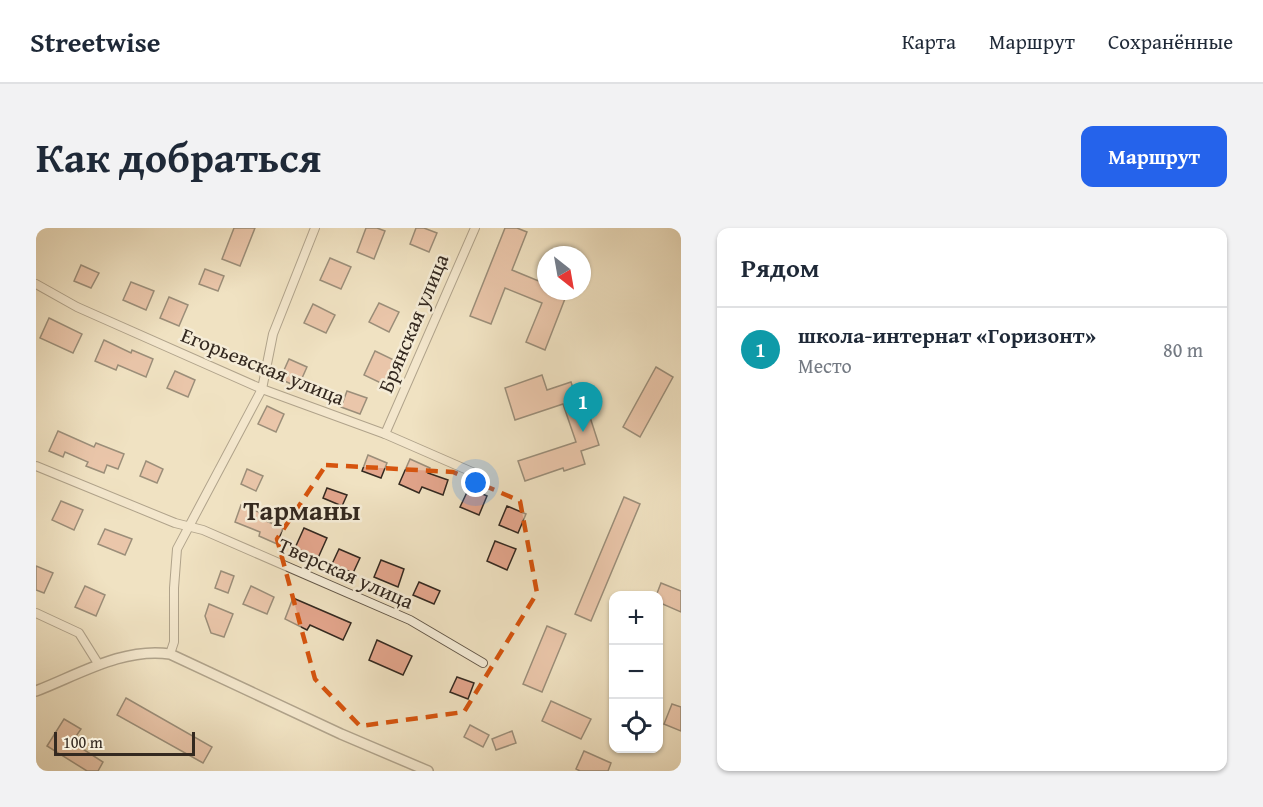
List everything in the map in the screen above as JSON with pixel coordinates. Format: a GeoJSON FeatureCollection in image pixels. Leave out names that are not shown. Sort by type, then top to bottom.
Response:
{"type":"FeatureCollection","features":[{"type":"Feature","properties":{"kind":"street"},"geometry":{"type":"LineString","coordinates":[[170,654],[174,642],[177,549],[262,389],[273,334],[315,228]]}},
{"type":"Feature","properties":{"kind":"street","name":"Брянская улица"},"geometry":{"type":"LineString","coordinates":[[385,434],[475,228]]}},
{"type":"Feature","properties":{"kind":"street","name":"Егорьевская улица"},"geometry":{"type":"LineString","coordinates":[[36,284],[78,307],[262,389],[385,434],[479,475]]}},
{"type":"Feature","properties":{"kind":"street","name":"Тверская улица"},"geometry":{"type":"LineString","coordinates":[[36,466],[175,523],[190,526],[410,620],[483,663]]}},
{"type":"Feature","properties":{"kind":"street"},"geometry":{"type":"LineString","coordinates":[[36,613],[79,633],[99,665]]}},
{"type":"Feature","properties":{"kind":"street"},"geometry":{"type":"LineString","coordinates":[[36,691],[99,665],[135,654],[153,651],[170,654],[340,734],[428,771]]}},
{"type":"Feature","properties":{"kind":"highlighted area"},"geometry":{"type":"Polygon","coordinates":[[[326,465],[453,472],[520,501],[537,593],[464,712],[360,726],[315,679],[277,539],[326,465]]]}},
{"type":"Feature","properties":{"kind":"building"},"geometry":{"type":"Polygon","coordinates":[[[234,228],[255,228],[240,266],[222,259],[234,228]]]}},
{"type":"Feature","properties":{"kind":"building"},"geometry":{"type":"Polygon","coordinates":[[[366,228],[385,231],[374,259],[357,252],[366,228]]]}},
{"type":"Feature","properties":{"kind":"building"},"geometry":{"type":"Polygon","coordinates":[[[416,228],[424,228],[437,233],[429,252],[410,244],[416,228]]]}},
{"type":"Feature","properties":{"kind":"building"},"geometry":{"type":"Polygon","coordinates":[[[505,228],[517,228],[527,232],[512,270],[537,280],[537,300],[564,300],[545,350],[526,342],[542,303],[505,288],[491,324],[470,316],[505,228]]]}},
{"type":"Feature","properties":{"kind":"building"},"geometry":{"type":"Polygon","coordinates":[[[330,258],[351,267],[341,289],[320,280],[330,258]]]}},
{"type":"Feature","properties":{"kind":"building"},"geometry":{"type":"Polygon","coordinates":[[[81,265],[99,273],[91,288],[74,281],[81,265]]]}},
{"type":"Feature","properties":{"kind":"building"},"geometry":{"type":"Polygon","coordinates":[[[205,269],[224,276],[218,291],[199,284],[205,269]]]}},
{"type":"Feature","properties":{"kind":"building"},"geometry":{"type":"Polygon","coordinates":[[[131,282],[154,291],[146,310],[123,300],[131,282]]]}},
{"type":"Feature","properties":{"kind":"building"},"geometry":{"type":"Polygon","coordinates":[[[169,297],[188,305],[179,326],[160,318],[169,297]]]}},
{"type":"Feature","properties":{"kind":"building"},"geometry":{"type":"Polygon","coordinates":[[[379,303],[399,312],[389,332],[369,322],[379,303]]]}},
{"type":"Feature","properties":{"kind":"building"},"geometry":{"type":"Polygon","coordinates":[[[313,304],[335,315],[326,333],[304,323],[313,304]]]}},
{"type":"Feature","properties":{"kind":"building"},"geometry":{"type":"Polygon","coordinates":[[[49,318],[82,334],[73,353],[40,338],[49,318]]]}},
{"type":"Feature","properties":{"kind":"building"},"geometry":{"type":"Polygon","coordinates":[[[104,340],[131,353],[132,350],[153,359],[146,377],[118,365],[116,370],[95,361],[104,340]]]}},
{"type":"Feature","properties":{"kind":"building"},"geometry":{"type":"Polygon","coordinates":[[[375,351],[396,361],[385,385],[364,375],[375,351]]]}},
{"type":"Feature","properties":{"kind":"building"},"geometry":{"type":"Polygon","coordinates":[[[289,359],[307,367],[298,387],[280,379],[289,359]]]}},
{"type":"Feature","properties":{"kind":"building"},"geometry":{"type":"Polygon","coordinates":[[[656,367],[673,377],[640,437],[623,427],[656,367]]]}},
{"type":"Feature","properties":{"kind":"building"},"geometry":{"type":"Polygon","coordinates":[[[175,371],[195,380],[188,397],[167,388],[175,371]]]}},
{"type":"Feature","properties":{"kind":"building"},"geometry":{"type":"Polygon","coordinates":[[[542,375],[547,390],[571,382],[573,388],[580,386],[599,445],[581,451],[585,464],[564,471],[563,468],[525,481],[518,461],[576,442],[563,404],[515,420],[505,388],[542,375]]]}},
{"type":"Feature","properties":{"kind":"building"},"geometry":{"type":"Polygon","coordinates":[[[347,391],[367,398],[360,414],[341,407],[347,391]]]}},
{"type":"Feature","properties":{"kind":"building"},"geometry":{"type":"Polygon","coordinates":[[[267,406],[284,414],[276,432],[258,424],[267,406]]]}},
{"type":"Feature","properties":{"kind":"building"},"geometry":{"type":"Polygon","coordinates":[[[58,431],[94,447],[96,443],[124,454],[118,469],[107,465],[104,473],[86,466],[88,462],[65,452],[63,457],[49,451],[58,431]]]}},
{"type":"Feature","properties":{"kind":"building"},"geometry":{"type":"Polygon","coordinates":[[[368,455],[387,463],[381,478],[362,471],[368,455]]]}},
{"type":"Feature","properties":{"kind":"building"},"geometry":{"type":"Polygon","coordinates":[[[410,459],[430,468],[428,473],[448,480],[443,495],[422,487],[419,493],[399,484],[410,459]]]}},
{"type":"Feature","properties":{"kind":"building"},"geometry":{"type":"Polygon","coordinates":[[[146,461],[163,469],[157,483],[140,476],[146,461]]]}},
{"type":"Feature","properties":{"kind":"building"},"geometry":{"type":"Polygon","coordinates":[[[247,469],[263,476],[256,491],[241,484],[247,469]]]}},
{"type":"Feature","properties":{"kind":"building"},"geometry":{"type":"Polygon","coordinates":[[[327,488],[347,495],[342,506],[323,498],[327,488]]]}},
{"type":"Feature","properties":{"kind":"building"},"geometry":{"type":"Polygon","coordinates":[[[469,488],[487,496],[479,515],[460,507],[469,488]]]}},
{"type":"Feature","properties":{"kind":"building"},"geometry":{"type":"Polygon","coordinates":[[[624,497],[640,504],[591,621],[575,614],[624,497]]]}},
{"type":"Feature","properties":{"kind":"building"},"geometry":{"type":"Polygon","coordinates":[[[61,501],[83,510],[74,530],[52,520],[61,501]]]}},
{"type":"Feature","properties":{"kind":"building"},"geometry":{"type":"Polygon","coordinates":[[[241,505],[261,513],[259,518],[283,528],[277,544],[259,536],[260,532],[235,522],[241,505]]]}},
{"type":"Feature","properties":{"kind":"building"},"geometry":{"type":"Polygon","coordinates":[[[507,506],[526,514],[518,533],[499,525],[507,506]]]}},
{"type":"Feature","properties":{"kind":"building"},"geometry":{"type":"Polygon","coordinates":[[[304,528],[327,538],[318,558],[295,548],[304,528]]]}},
{"type":"Feature","properties":{"kind":"building"},"geometry":{"type":"Polygon","coordinates":[[[105,529],[132,539],[125,555],[98,544],[105,529]]]}},
{"type":"Feature","properties":{"kind":"building"},"geometry":{"type":"Polygon","coordinates":[[[495,541],[516,549],[507,570],[487,561],[495,541]]]}},
{"type":"Feature","properties":{"kind":"building"},"geometry":{"type":"Polygon","coordinates":[[[339,549],[360,558],[353,573],[332,564],[339,549]]]}},
{"type":"Feature","properties":{"kind":"building"},"geometry":{"type":"Polygon","coordinates":[[[381,560],[404,569],[398,587],[374,577],[381,560]]]}},
{"type":"Feature","properties":{"kind":"building"},"geometry":{"type":"Polygon","coordinates":[[[36,566],[53,573],[44,593],[36,590],[36,566]]]}},
{"type":"Feature","properties":{"kind":"building"},"geometry":{"type":"Polygon","coordinates":[[[221,571],[234,576],[228,593],[215,588],[221,571]]]}},
{"type":"Feature","properties":{"kind":"building"},"geometry":{"type":"Polygon","coordinates":[[[419,582],[440,591],[434,604],[413,595],[419,582]]]}},
{"type":"Feature","properties":{"kind":"building"},"geometry":{"type":"Polygon","coordinates":[[[661,583],[681,591],[681,612],[663,604],[663,591],[658,591],[661,583]]]}},
{"type":"Feature","properties":{"kind":"building"},"geometry":{"type":"Polygon","coordinates":[[[85,586],[105,595],[96,616],[75,607],[85,586]]]}},
{"type":"Feature","properties":{"kind":"building"},"geometry":{"type":"Polygon","coordinates":[[[251,586],[274,597],[267,614],[243,604],[251,586]]]}},
{"type":"Feature","properties":{"kind":"building"},"geometry":{"type":"Polygon","coordinates":[[[293,598],[351,623],[343,640],[310,625],[307,630],[285,619],[293,598]]]}},
{"type":"Feature","properties":{"kind":"building"},"geometry":{"type":"Polygon","coordinates":[[[209,604],[233,614],[224,637],[211,633],[205,616],[209,604]]]}},
{"type":"Feature","properties":{"kind":"building"},"geometry":{"type":"Polygon","coordinates":[[[547,626],[566,634],[542,692],[523,684],[547,626]]]}},
{"type":"Feature","properties":{"kind":"building"},"geometry":{"type":"Polygon","coordinates":[[[377,640],[412,656],[403,675],[369,660],[377,640]]]}},
{"type":"Feature","properties":{"kind":"building"},"geometry":{"type":"Polygon","coordinates":[[[457,677],[474,683],[468,699],[450,692],[457,677]]]}},
{"type":"Feature","properties":{"kind":"building"},"geometry":{"type":"Polygon","coordinates":[[[126,698],[212,747],[203,763],[117,715],[126,698]]]}},
{"type":"Feature","properties":{"kind":"building"},"geometry":{"type":"Polygon","coordinates":[[[551,701],[591,719],[581,739],[542,721],[551,701]]]}},
{"type":"Feature","properties":{"kind":"building"},"geometry":{"type":"Polygon","coordinates":[[[672,704],[681,707],[681,731],[664,724],[672,704]]]}},
{"type":"Feature","properties":{"kind":"building"},"geometry":{"type":"Polygon","coordinates":[[[64,719],[81,729],[72,742],[103,762],[98,771],[87,771],[47,746],[64,719]]]}},
{"type":"Feature","properties":{"kind":"building"},"geometry":{"type":"Polygon","coordinates":[[[470,725],[489,735],[483,747],[464,737],[470,725]]]}},
{"type":"Feature","properties":{"kind":"building"},"geometry":{"type":"Polygon","coordinates":[[[512,731],[516,743],[496,750],[492,739],[512,731]]]}},
{"type":"Feature","properties":{"kind":"building"},"geometry":{"type":"Polygon","coordinates":[[[584,751],[611,763],[608,771],[576,769],[584,751]]]}},
{"type":"Feature","properties":{"kind":"place","name":"школа-интернат «Горизонт»"},"geometry":{"type":"Point","coordinates":[583,432]}},
{"type":"Feature","properties":{"kind":"district","name":"Тарманы"},"geometry":{"type":"Point","coordinates":[302,510]}}]}
